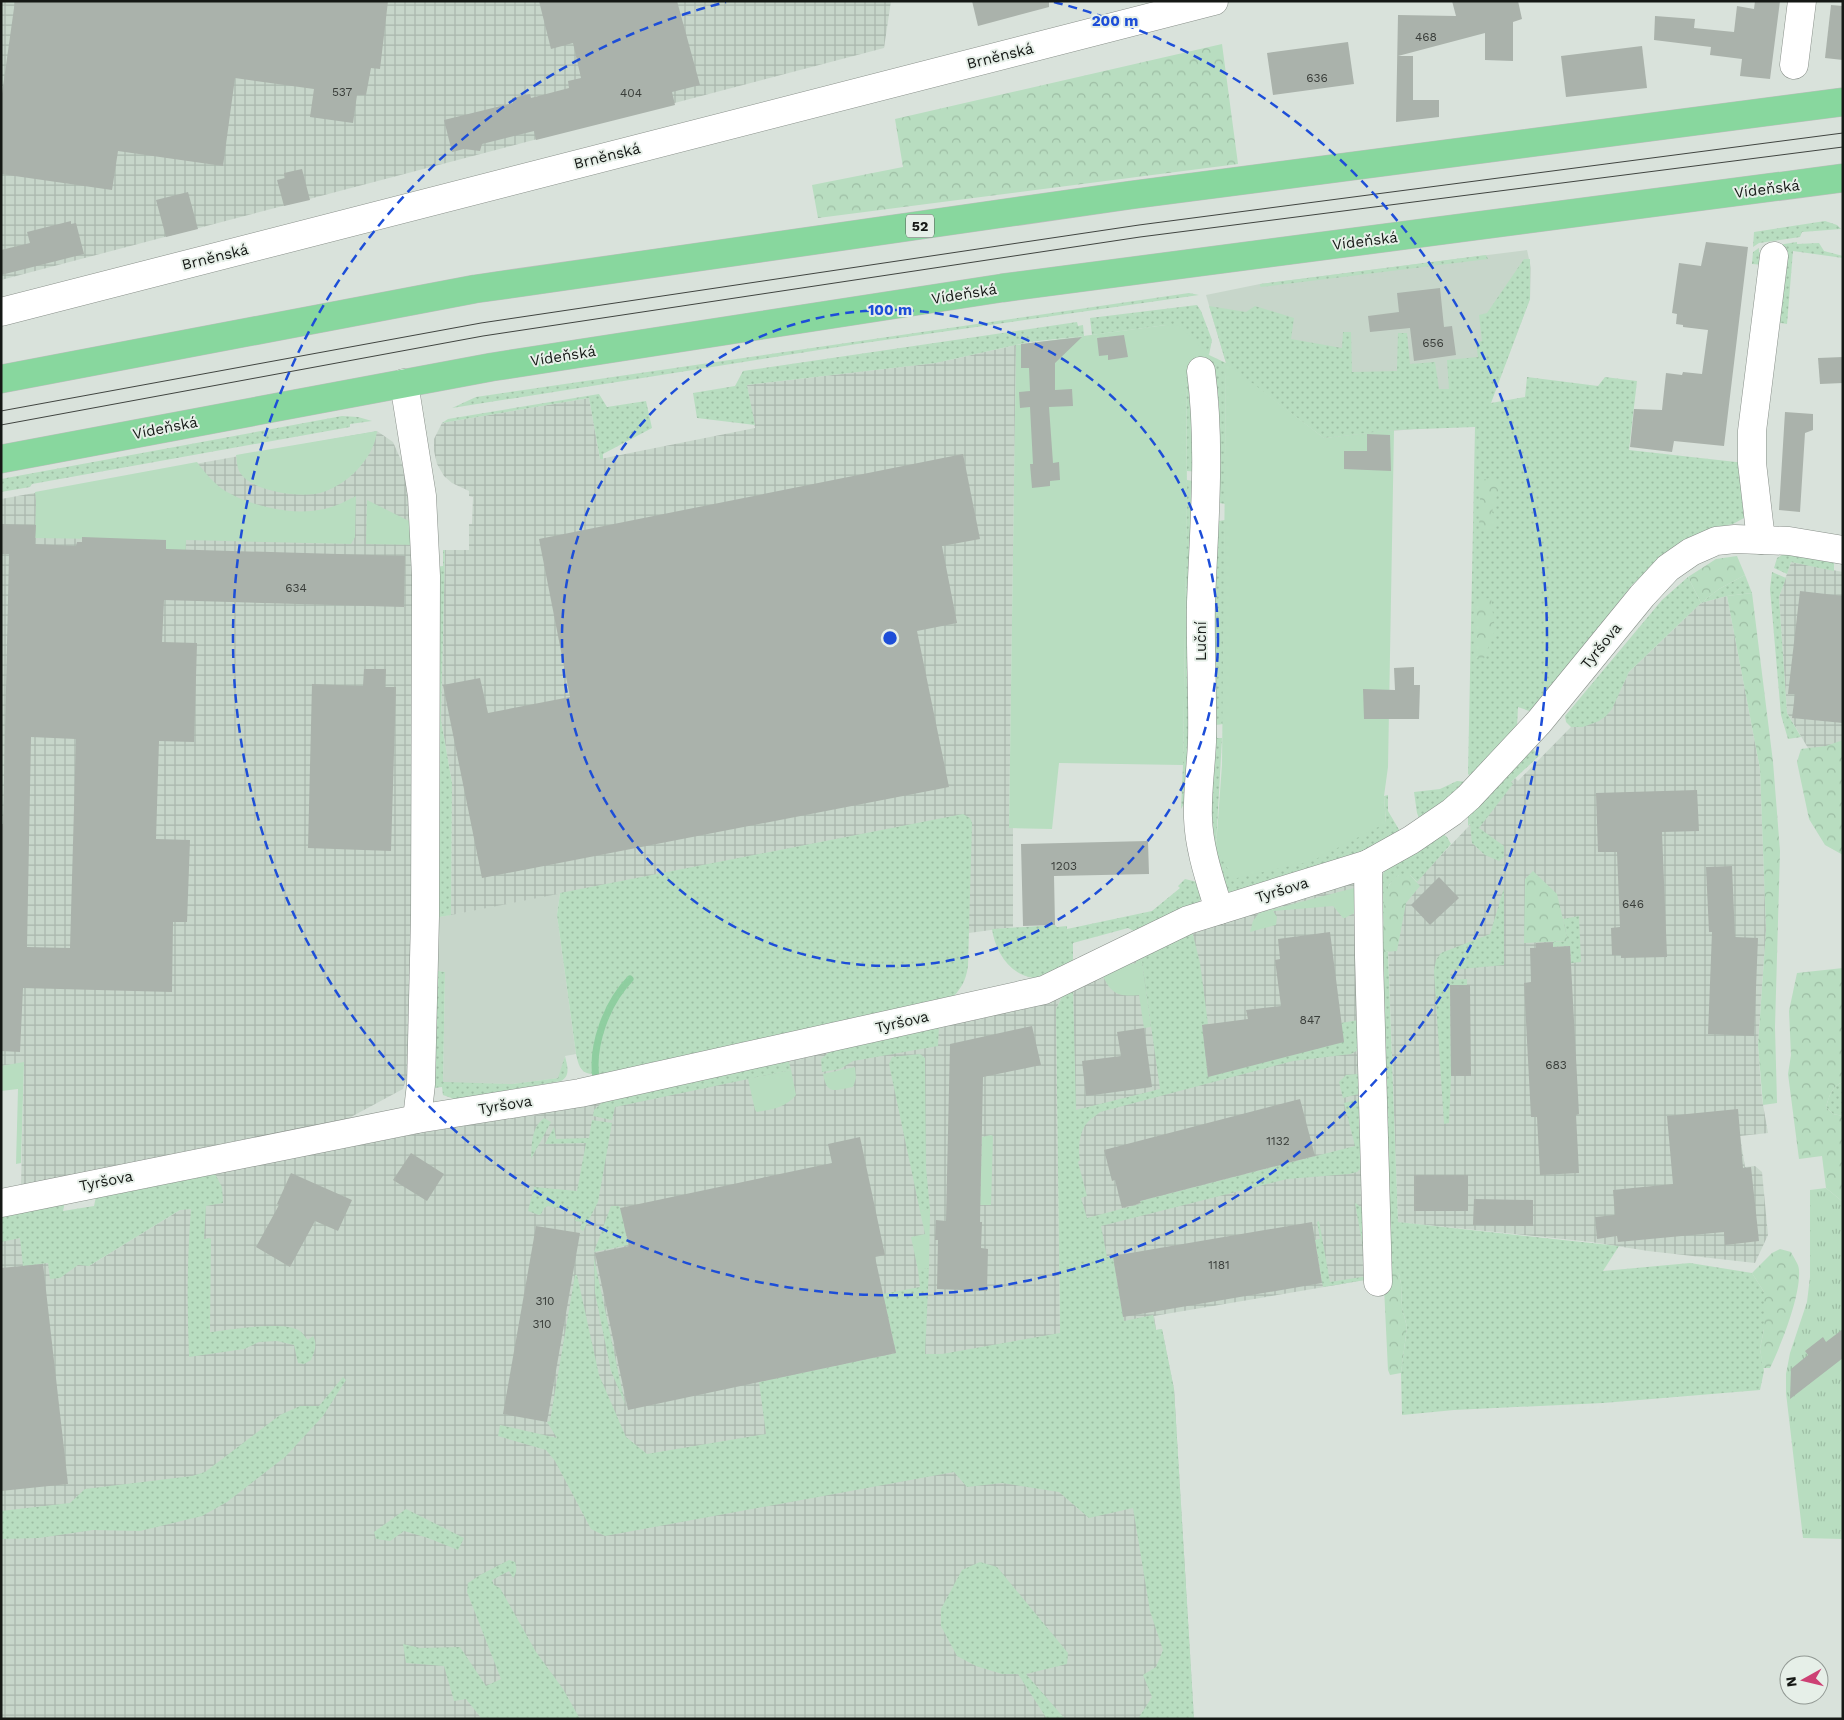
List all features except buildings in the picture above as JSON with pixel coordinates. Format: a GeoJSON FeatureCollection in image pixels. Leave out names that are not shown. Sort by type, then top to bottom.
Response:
{"type":"FeatureCollection","features":[{"type":"Feature","properties":{"kind":"highway","name":"52"},"geometry":{"type":"LineString","coordinates":[[1,379],[476,289],[1140,194],[1843,102]]}},
{"type":"Feature","properties":{"kind":"highway","name":"Vídeňská"},"geometry":{"type":"LineString","coordinates":[[1,459],[492,366],[1002,288],[1843,178]]}},
{"type":"Feature","properties":{"kind":"street","name":"Brněnská"},"geometry":{"type":"LineString","coordinates":[[1,312],[1214,1]]}},
{"type":"Feature","properties":{"kind":"street"},"geometry":{"type":"LineString","coordinates":[[1794,66],[1802,1]]}},
{"type":"Feature","properties":{"kind":"street"},"geometry":{"type":"LineString","coordinates":[[1761,540],[1752,463],[1752,431],[1774,256]]}},
{"type":"Feature","properties":{"kind":"street","name":"Luční"},"geometry":{"type":"LineString","coordinates":[[1201,371],[1206,442],[1201,611],[1202,742],[1198,815],[1206,868],[1219,910]]}},
{"type":"Feature","properties":{"kind":"street"},"geometry":{"type":"LineString","coordinates":[[404,383],[422,496],[426,576],[425,917],[422,1053],[417,1119]]}},
{"type":"Feature","properties":{"kind":"street","name":"Tyršova"},"geometry":{"type":"LineString","coordinates":[[1,1203],[417,1119],[580,1092],[1044,990],[1188,920],[1368,864],[1411,840],[1452,812],[1469,797],[1539,722],[1642,596],[1668,568],[1691,552],[1716,541],[1735,539],[1789,541],[1843,550]]}},
{"type":"Feature","properties":{"kind":"street"},"geometry":{"type":"LineString","coordinates":[[1368,864],[1378,1282]]}},
{"type":"Feature","properties":{"kind":"shaded area"},"geometry":{"type":"Polygon","coordinates":[[[1,1],[891,1],[884,48],[1,280],[1,1]]]}},
{"type":"Feature","properties":{"kind":"shaded area"},"geometry":{"type":"Polygon","coordinates":[[[1527,250],[1531,268],[1530,299],[1483,422],[1324,438],[1226,363],[1206,295],[1260,284],[1527,250]]]}},
{"type":"Feature","properties":{"kind":"shaded area"},"geometry":{"type":"Polygon","coordinates":[[[1016,345],[1009,828],[1013,828],[1013,927],[969,933],[941,819],[451,915],[452,783],[441,720],[445,550],[469,550],[469,524],[472,524],[473,497],[469,496],[469,491],[452,483],[444,476],[437,464],[434,439],[442,423],[589,398],[600,459],[755,428],[747,385],[936,363],[1016,345]]]}},
{"type":"Feature","properties":{"kind":"shaded area"},"geometry":{"type":"Polygon","coordinates":[[[377,431],[393,442],[400,458],[418,545],[414,1053],[403,1089],[336,1125],[21,1185],[24,1063],[1,1066],[1,499],[377,431]]]}},
{"type":"Feature","properties":{"kind":"shaded area"},"geometry":{"type":"Polygon","coordinates":[[[1791,562],[1843,572],[1843,777],[1808,748],[1787,713],[1779,597],[1791,562]]]}},
{"type":"Feature","properties":{"kind":"shaded area"},"geometry":{"type":"Polygon","coordinates":[[[1727,596],[1760,769],[1766,930],[1758,1045],[1762,1099],[1768,1133],[1740,1136],[1745,1167],[1755,1166],[1762,1172],[1768,1235],[1755,1263],[1648,1251],[1591,1242],[1398,1222],[1387,918],[1423,874],[1515,778],[1518,781],[1571,727],[1583,727],[1619,693],[1629,672],[1701,603],[1727,596]]]}},
{"type":"Feature","properties":{"kind":"shaded area"},"geometry":{"type":"Polygon","coordinates":[[[1353,882],[1359,888],[1371,1279],[1154,1316],[1156,1330],[1162,1329],[1174,1389],[1194,1719],[1,1719],[1,1212],[60,1221],[89,1266],[180,1210],[213,1170],[494,1120],[537,1115],[608,1097],[1064,993],[1056,1009],[1060,1332],[1075,1110],[1073,986],[1192,931],[1353,882]]]}},
{"type":"Feature","properties":{"kind":"shaded area"},"geometry":{"type":"Polygon","coordinates":[[[560,893],[557,915],[576,1054],[565,1056],[559,1078],[512,1084],[443,1083],[445,972],[433,970],[434,918],[560,893]]]}},
{"type":"Feature","properties":{"kind":"green space"},"geometry":{"type":"Polygon","coordinates":[[[1222,44],[1238,164],[818,218],[812,185],[903,167],[895,119],[1222,44]]]}},
{"type":"Feature","properties":{"kind":"green space"},"geometry":{"type":"Polygon","coordinates":[[[1825,221],[1837,225],[1841,229],[1802,232],[1800,237],[1759,243],[1753,247],[1754,232],[1825,221]]]}},
{"type":"Feature","properties":{"kind":"green space"},"geometry":{"type":"Polygon","coordinates":[[[1797,242],[1797,244],[1819,243],[1824,251],[1843,256],[1843,258],[1793,251],[1787,324],[1774,322],[1764,265],[1752,264],[1753,252],[1759,248],[1759,252],[1764,253],[1765,247],[1797,242]]]}},
{"type":"Feature","properties":{"kind":"green space"},"geometry":{"type":"Polygon","coordinates":[[[1486,255],[1488,259],[1260,286],[1260,284],[1486,255]]]}},
{"type":"Feature","properties":{"kind":"green space"},"geometry":{"type":"Polygon","coordinates":[[[1524,259],[1530,259],[1530,299],[1491,403],[1525,397],[1527,377],[1598,386],[1605,377],[1637,381],[1629,450],[1745,463],[1749,512],[1744,518],[1733,524],[1718,527],[1666,554],[1632,585],[1532,712],[1518,707],[1517,727],[1473,778],[1468,774],[1475,427],[1394,430],[1324,438],[1226,364],[1225,504],[1219,503],[1218,521],[1225,520],[1223,724],[1216,725],[1217,738],[1222,738],[1216,847],[1386,823],[1384,796],[1388,795],[1388,811],[1401,833],[1367,852],[1233,894],[1226,890],[1209,829],[1219,401],[1210,397],[1209,355],[1226,363],[1209,306],[1246,312],[1255,306],[1294,318],[1291,339],[1342,348],[1343,332],[1351,332],[1352,372],[1397,371],[1398,333],[1407,333],[1410,364],[1435,362],[1439,389],[1449,389],[1447,360],[1478,357],[1476,342],[1482,341],[1479,315],[1487,313],[1524,259]]]}},
{"type":"Feature","properties":{"kind":"green space"},"geometry":{"type":"Polygon","coordinates":[[[1189,293],[1199,295],[857,344],[452,408],[476,397],[1189,293]]]}},
{"type":"Feature","properties":{"kind":"green space"},"geometry":{"type":"Polygon","coordinates":[[[1197,305],[1212,340],[1209,355],[1166,325],[1092,335],[1090,318],[1197,305]]]}},
{"type":"Feature","properties":{"kind":"green space"},"geometry":{"type":"Polygon","coordinates":[[[1077,322],[1078,326],[1083,325],[1084,336],[1029,342],[936,363],[747,385],[755,425],[697,418],[693,393],[735,386],[743,371],[1077,322]]]}},
{"type":"Feature","properties":{"kind":"green space"},"geometry":{"type":"Polygon","coordinates":[[[1166,325],[1179,326],[1209,355],[1209,371],[1186,372],[1187,493],[1183,765],[1059,763],[1052,829],[1009,828],[1016,345],[1166,325]]]}},
{"type":"Feature","properties":{"kind":"green space"},"geometry":{"type":"Polygon","coordinates":[[[1226,363],[1324,438],[1394,430],[1388,767],[1384,796],[1386,823],[1312,861],[1233,879],[1216,847],[1222,765],[1226,363]]]}},
{"type":"Feature","properties":{"kind":"green space"},"geometry":{"type":"Polygon","coordinates":[[[1186,371],[1196,371],[1200,472],[1187,471],[1186,371]]]}},
{"type":"Feature","properties":{"kind":"green space"},"geometry":{"type":"Polygon","coordinates":[[[599,394],[607,407],[646,401],[652,428],[603,454],[603,459],[600,459],[589,398],[442,423],[448,419],[599,394]]]}},
{"type":"Feature","properties":{"kind":"green space"},"geometry":{"type":"Polygon","coordinates":[[[342,416],[358,417],[372,421],[350,424],[350,427],[32,484],[30,487],[1,492],[1,479],[342,416]]]}},
{"type":"Feature","properties":{"kind":"green space"},"geometry":{"type":"Polygon","coordinates":[[[377,431],[370,452],[357,470],[349,478],[320,493],[301,495],[266,489],[247,480],[238,468],[236,455],[377,431]]]}},
{"type":"Feature","properties":{"kind":"green space"},"geometry":{"type":"Polygon","coordinates":[[[197,462],[218,486],[227,492],[249,502],[274,509],[312,511],[332,507],[356,496],[355,537],[351,544],[186,540],[185,569],[165,569],[166,540],[35,538],[35,492],[197,462]]]}},
{"type":"Feature","properties":{"kind":"green space"},"geometry":{"type":"Polygon","coordinates":[[[1493,477],[1500,485],[1492,512],[1498,521],[1493,529],[1485,529],[1479,523],[1481,514],[1479,481],[1493,477]]]}},
{"type":"Feature","properties":{"kind":"green space"},"geometry":{"type":"Polygon","coordinates":[[[1187,480],[1200,482],[1189,795],[1181,809],[1183,765],[1187,480]]]}},
{"type":"Feature","properties":{"kind":"green space"},"geometry":{"type":"Polygon","coordinates":[[[367,500],[409,521],[413,526],[418,545],[366,544],[367,500]]]}},
{"type":"Feature","properties":{"kind":"green space"},"geometry":{"type":"Polygon","coordinates":[[[443,550],[445,550],[441,720],[452,783],[451,915],[434,918],[433,970],[445,972],[443,1082],[512,1084],[558,1078],[565,1056],[568,1070],[566,1076],[561,1081],[457,1100],[443,1095],[442,1087],[434,1088],[429,1059],[432,1059],[430,1023],[432,1023],[433,1007],[430,1006],[433,971],[431,970],[433,890],[435,890],[438,685],[436,631],[434,627],[433,567],[443,566],[443,550]]]}},
{"type":"Feature","properties":{"kind":"green space"},"geometry":{"type":"Polygon","coordinates":[[[1785,553],[1834,562],[1834,571],[1791,562],[1787,574],[1774,568],[1777,558],[1785,553]]]}},
{"type":"Feature","properties":{"kind":"green space"},"geometry":{"type":"Polygon","coordinates":[[[1737,556],[1745,575],[1719,589],[1701,603],[1688,577],[1716,559],[1737,556]]]}},
{"type":"Feature","properties":{"kind":"green space"},"geometry":{"type":"Polygon","coordinates":[[[1772,572],[1786,578],[1779,597],[1787,713],[1801,737],[1788,739],[1781,715],[1770,589],[1772,572]]]}},
{"type":"Feature","properties":{"kind":"green space"},"geometry":{"type":"Polygon","coordinates":[[[1745,575],[1752,593],[1727,596],[1701,603],[1719,589],[1745,575]]]}},
{"type":"Feature","properties":{"kind":"green space"},"geometry":{"type":"Polygon","coordinates":[[[1688,577],[1701,603],[1629,672],[1612,709],[1606,716],[1583,727],[1571,727],[1566,722],[1565,716],[1662,600],[1688,577]]]}},
{"type":"Feature","properties":{"kind":"green space"},"geometry":{"type":"Polygon","coordinates":[[[1752,593],[1773,762],[1780,851],[1775,1027],[1777,1103],[1763,1105],[1758,1045],[1766,930],[1760,769],[1727,596],[1752,593]]]}},
{"type":"Feature","properties":{"kind":"green space"},"geometry":{"type":"Polygon","coordinates":[[[1491,598],[1495,630],[1483,661],[1474,658],[1475,600],[1491,598]]]}},
{"type":"Feature","properties":{"kind":"green space"},"geometry":{"type":"Polygon","coordinates":[[[1843,740],[1843,855],[1825,845],[1809,819],[1797,762],[1801,749],[1826,746],[1843,740]]]}},
{"type":"Feature","properties":{"kind":"green space"},"geometry":{"type":"Polygon","coordinates":[[[1530,747],[1540,755],[1511,782],[1513,784],[1479,828],[1504,846],[1504,857],[1499,861],[1485,855],[1472,843],[1470,824],[1468,826],[1468,813],[1530,747]]]}},
{"type":"Feature","properties":{"kind":"green space"},"geometry":{"type":"Polygon","coordinates":[[[1457,781],[1468,782],[1424,819],[1419,818],[1414,792],[1440,789],[1457,781]]]}},
{"type":"Feature","properties":{"kind":"green space"},"geometry":{"type":"Polygon","coordinates":[[[963,814],[970,818],[972,823],[968,966],[962,984],[950,1000],[602,1074],[590,1074],[581,1069],[576,1054],[557,915],[560,893],[963,814]]]}},
{"type":"Feature","properties":{"kind":"green space"},"geometry":{"type":"Polygon","coordinates":[[[1442,833],[1451,844],[1417,882],[1410,875],[1399,875],[1389,885],[1383,923],[1385,952],[1388,952],[1398,1222],[1619,1246],[1603,1271],[1690,1263],[1752,1273],[1764,1292],[1764,1329],[1760,1349],[1764,1371],[1760,1390],[1603,1403],[1454,1410],[1402,1415],[1401,1373],[1407,1327],[1402,1308],[1399,1274],[1387,1264],[1377,886],[1385,870],[1442,833]]]}},
{"type":"Feature","properties":{"kind":"green space"},"geometry":{"type":"Polygon","coordinates":[[[1533,871],[1557,894],[1568,941],[1524,943],[1525,879],[1533,871]]]}},
{"type":"Feature","properties":{"kind":"green space"},"geometry":{"type":"Polygon","coordinates":[[[1399,875],[1410,875],[1420,886],[1406,903],[1397,951],[1384,952],[1383,936],[1387,890],[1399,875]]]}},
{"type":"Feature","properties":{"kind":"green space"},"geometry":{"type":"Polygon","coordinates":[[[1185,879],[1201,883],[1201,899],[1197,904],[1138,933],[1128,928],[1073,943],[1073,966],[1050,975],[1035,978],[1018,973],[1005,961],[996,946],[992,929],[1055,925],[1057,927],[1067,926],[1067,929],[1152,911],[1180,888],[1178,886],[1185,879]]]}},
{"type":"Feature","properties":{"kind":"green space"},"geometry":{"type":"Polygon","coordinates":[[[1354,888],[1356,912],[1345,918],[1333,906],[1273,911],[1277,917],[1276,925],[1250,932],[1253,921],[1259,913],[1354,888]]]}},
{"type":"Feature","properties":{"kind":"green space"},"geometry":{"type":"Polygon","coordinates":[[[1504,888],[1504,965],[1450,970],[1451,980],[1467,979],[1467,985],[1450,986],[1451,1076],[1449,1123],[1444,1124],[1434,971],[1436,960],[1441,953],[1490,934],[1504,888]]]}},
{"type":"Feature","properties":{"kind":"green space"},"geometry":{"type":"Polygon","coordinates":[[[1579,916],[1581,962],[1571,963],[1570,946],[1553,947],[1553,942],[1568,941],[1563,919],[1579,916]]]}},
{"type":"Feature","properties":{"kind":"green space"},"geometry":{"type":"Polygon","coordinates":[[[1192,931],[1200,963],[1208,1024],[1202,1025],[1208,1076],[1341,1023],[1358,1020],[1360,1049],[1351,1054],[1293,1061],[1100,1112],[1084,1127],[1080,1141],[1080,1160],[1078,1162],[1087,1196],[1081,1198],[1087,1218],[1140,1204],[1140,1201],[1355,1146],[1344,1103],[1366,1097],[1361,1168],[1357,1172],[1287,1179],[1101,1226],[1107,1257],[1113,1257],[1124,1321],[1153,1315],[1156,1330],[1162,1329],[1174,1389],[1194,1719],[1138,1719],[1152,1697],[1143,1675],[1156,1667],[1163,1650],[1150,1611],[1133,1508],[1089,1518],[1059,1492],[1002,1483],[967,1487],[954,1472],[605,1536],[591,1529],[555,1461],[546,1450],[498,1436],[500,1425],[557,1438],[547,1422],[550,1421],[575,1275],[577,1275],[599,1375],[626,1437],[647,1454],[766,1434],[759,1382],[896,1353],[883,1294],[920,1287],[918,1270],[929,1268],[925,1354],[942,1354],[1060,1333],[1056,1009],[1064,993],[1073,986],[1076,1110],[1160,1089],[1141,955],[1192,931]]]}},
{"type":"Feature","properties":{"kind":"green space"},"geometry":{"type":"Polygon","coordinates":[[[1141,955],[1151,1027],[1144,1028],[1139,995],[1120,995],[1116,993],[1102,974],[1129,961],[1133,964],[1136,963],[1136,958],[1141,955]]]}},
{"type":"Feature","properties":{"kind":"green space"},"geometry":{"type":"Polygon","coordinates":[[[1843,968],[1843,1082],[1834,1089],[1826,1107],[1833,1114],[1843,1116],[1843,1202],[1826,1188],[1822,1156],[1799,1159],[1788,1074],[1791,1055],[1789,1011],[1797,973],[1843,968]]]}},
{"type":"Feature","properties":{"kind":"green space"},"geometry":{"type":"Polygon","coordinates":[[[939,1025],[938,1046],[853,1061],[840,1069],[822,1072],[821,1059],[833,1049],[939,1025]]]}},
{"type":"Feature","properties":{"kind":"green space"},"geometry":{"type":"Polygon","coordinates":[[[920,1054],[925,1058],[926,1168],[930,1209],[920,1211],[889,1064],[892,1057],[920,1054]]]}},
{"type":"Feature","properties":{"kind":"green space"},"geometry":{"type":"Polygon","coordinates":[[[788,1058],[791,1070],[615,1107],[612,1120],[593,1116],[594,1110],[608,1097],[788,1058]]]}},
{"type":"Feature","properties":{"kind":"green space"},"geometry":{"type":"Polygon","coordinates":[[[24,1062],[21,1163],[16,1164],[18,1089],[1,1091],[1,1066],[24,1062]]]}},
{"type":"Feature","properties":{"kind":"green space"},"geometry":{"type":"Polygon","coordinates":[[[855,1067],[856,1078],[853,1087],[833,1090],[827,1086],[823,1074],[855,1067]]]}},
{"type":"Feature","properties":{"kind":"green space"},"geometry":{"type":"Polygon","coordinates":[[[791,1070],[796,1095],[788,1103],[773,1109],[757,1112],[748,1079],[791,1070]]]}},
{"type":"Feature","properties":{"kind":"green space"},"geometry":{"type":"Polygon","coordinates":[[[1357,1074],[1360,1076],[1366,1092],[1343,1098],[1339,1082],[1346,1075],[1357,1074]]]}},
{"type":"Feature","properties":{"kind":"green space"},"geometry":{"type":"Polygon","coordinates":[[[1843,1082],[1843,1116],[1833,1114],[1826,1107],[1834,1089],[1843,1082]]]}},
{"type":"Feature","properties":{"kind":"green space"},"geometry":{"type":"Polygon","coordinates":[[[544,1118],[551,1122],[531,1159],[534,1131],[544,1118]]]}},
{"type":"Feature","properties":{"kind":"green space"},"geometry":{"type":"Polygon","coordinates":[[[592,1120],[612,1123],[598,1202],[583,1231],[580,1229],[582,1222],[575,1221],[578,1217],[577,1212],[548,1206],[539,1215],[528,1211],[534,1187],[577,1191],[586,1143],[545,1144],[554,1127],[556,1139],[589,1138],[592,1120]]]}},
{"type":"Feature","properties":{"kind":"green space"},"geometry":{"type":"Polygon","coordinates":[[[993,1136],[991,1205],[980,1205],[982,1137],[993,1136]]]}},
{"type":"Feature","properties":{"kind":"green space"},"geometry":{"type":"Polygon","coordinates":[[[213,1170],[222,1187],[223,1203],[206,1206],[204,1239],[211,1238],[210,1332],[270,1326],[292,1328],[300,1331],[308,1340],[313,1336],[315,1342],[311,1360],[304,1364],[298,1363],[294,1345],[277,1341],[259,1342],[244,1349],[189,1357],[188,1283],[191,1209],[180,1210],[89,1266],[78,1265],[60,1278],[50,1279],[48,1263],[23,1266],[20,1238],[1,1242],[1,1212],[66,1198],[63,1211],[94,1206],[97,1192],[213,1170]]]}},
{"type":"Feature","properties":{"kind":"green space"},"geometry":{"type":"Polygon","coordinates":[[[1826,1188],[1843,1202],[1843,1539],[1803,1538],[1786,1393],[1786,1374],[1790,1353],[1807,1302],[1810,1277],[1810,1190],[1826,1188]]]}},
{"type":"Feature","properties":{"kind":"green space"},"geometry":{"type":"Polygon","coordinates":[[[1355,1203],[1366,1213],[1371,1279],[1323,1287],[1315,1240],[1320,1239],[1317,1222],[1319,1221],[1330,1282],[1368,1276],[1355,1203]]]}},
{"type":"Feature","properties":{"kind":"green space"},"geometry":{"type":"Polygon","coordinates":[[[611,1206],[619,1206],[621,1209],[628,1245],[594,1252],[611,1206]]]}},
{"type":"Feature","properties":{"kind":"green space"},"geometry":{"type":"Polygon","coordinates":[[[930,1209],[929,1268],[918,1270],[911,1237],[925,1234],[920,1211],[930,1209]]]}},
{"type":"Feature","properties":{"kind":"green space"},"geometry":{"type":"Polygon","coordinates":[[[1780,1249],[1791,1252],[1799,1268],[1799,1280],[1794,1306],[1770,1368],[1763,1368],[1760,1349],[1764,1329],[1764,1292],[1752,1273],[1772,1253],[1780,1249]]]}},
{"type":"Feature","properties":{"kind":"green space"},"geometry":{"type":"Polygon","coordinates":[[[594,1258],[625,1404],[611,1371],[595,1293],[594,1258]]]}},
{"type":"Feature","properties":{"kind":"green space"},"geometry":{"type":"Polygon","coordinates":[[[1387,1264],[1394,1267],[1399,1274],[1402,1308],[1407,1327],[1401,1373],[1390,1375],[1388,1370],[1383,1267],[1387,1264]]]}},
{"type":"Feature","properties":{"kind":"green space"},"geometry":{"type":"Polygon","coordinates":[[[343,1377],[346,1380],[323,1416],[285,1457],[227,1502],[202,1516],[140,1531],[93,1530],[39,1538],[1,1539],[1,1511],[70,1503],[85,1489],[192,1476],[205,1472],[280,1415],[300,1406],[319,1406],[343,1377]]]}},
{"type":"Feature","properties":{"kind":"green space"},"geometry":{"type":"Polygon","coordinates":[[[406,1509],[464,1538],[458,1550],[404,1531],[390,1541],[376,1539],[374,1532],[406,1509]]]}},
{"type":"Feature","properties":{"kind":"green space"},"geometry":{"type":"Polygon","coordinates":[[[509,1560],[515,1562],[516,1570],[513,1578],[509,1571],[492,1580],[494,1585],[500,1588],[536,1652],[563,1689],[580,1719],[482,1719],[466,1699],[454,1701],[444,1666],[406,1663],[403,1644],[420,1648],[460,1647],[486,1686],[501,1679],[467,1592],[468,1583],[509,1560]]]}},
{"type":"Feature","properties":{"kind":"green space"},"geometry":{"type":"Polygon","coordinates":[[[980,1562],[997,1567],[1068,1653],[1067,1664],[1026,1674],[1065,1719],[1047,1719],[1018,1674],[1002,1674],[976,1666],[957,1656],[941,1626],[941,1609],[962,1570],[980,1562]]]}},
{"type":"Feature","properties":{"kind":"waterway"},"geometry":{"type":"LineString","coordinates":[[596,1078],[596,1052],[602,1025],[614,1000],[630,979]]}},
{"type":"Feature","properties":{"kind":"tram line"},"geometry":{"type":"LineString","coordinates":[[1,411],[481,323],[1139,225],[1843,133]]}},
{"type":"Feature","properties":{"kind":"tram line"},"geometry":{"type":"LineString","coordinates":[[1,425],[483,336],[1140,237],[1843,147]]}}]}
